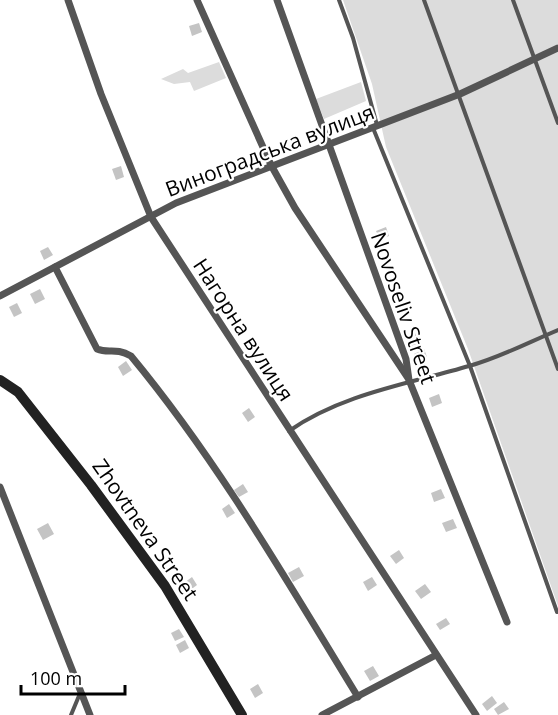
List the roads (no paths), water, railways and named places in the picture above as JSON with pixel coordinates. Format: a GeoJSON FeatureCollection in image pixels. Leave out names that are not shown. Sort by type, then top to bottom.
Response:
{"type":"FeatureCollection","features":[{"type":"Feature","properties":{"kind":"main road","name":"Zhovtneva Street"},"geometry":{"type":"LineString","coordinates":[[0,380],[18,392],[129,535],[165,586],[242,715]]}},
{"type":"Feature","properties":{"kind":"street","name":"Нагорна вулиця"},"geometry":{"type":"LineString","coordinates":[[68,0],[101,94],[151,217],[288,431],[476,715]]}},
{"type":"Feature","properties":{"kind":"street"},"geometry":{"type":"LineString","coordinates":[[197,0],[271,165],[302,218],[410,380]]}},
{"type":"Feature","properties":{"kind":"street","name":"Novoseliv Street"},"geometry":{"type":"LineString","coordinates":[[277,0],[327,145],[406,359],[410,380],[507,622]]}},
{"type":"Feature","properties":{"kind":"street","name":"Виноградська вулиця"},"geometry":{"type":"LineString","coordinates":[[0,296],[176,203],[460,94],[558,48]]}},
{"type":"Feature","properties":{"kind":"street"},"geometry":{"type":"LineString","coordinates":[[55,267],[97,349],[103,352],[114,349],[131,356],[210,462],[286,578],[358,697]]}},
{"type":"Feature","properties":{"kind":"street"},"geometry":{"type":"LineString","coordinates":[[0,487],[90,715]]}},
{"type":"Feature","properties":{"kind":"street"},"geometry":{"type":"LineString","coordinates":[[322,715],[436,655]]}},
{"type":"Feature","properties":{"kind":"lane"},"geometry":{"type":"LineString","coordinates":[[339,0],[353,38],[375,127],[470,366],[557,612]]}},
{"type":"Feature","properties":{"kind":"lane"},"geometry":{"type":"LineString","coordinates":[[424,0],[558,369]]}},
{"type":"Feature","properties":{"kind":"lane"},"geometry":{"type":"LineString","coordinates":[[513,0],[558,123]]}},
{"type":"Feature","properties":{"kind":"lane"},"geometry":{"type":"LineString","coordinates":[[288,431],[312,414],[410,380],[470,366],[558,330]]}},
{"type":"Feature","properties":{"kind":"lane"},"geometry":{"type":"LineString","coordinates":[[71,715],[81,691]]}}]}
